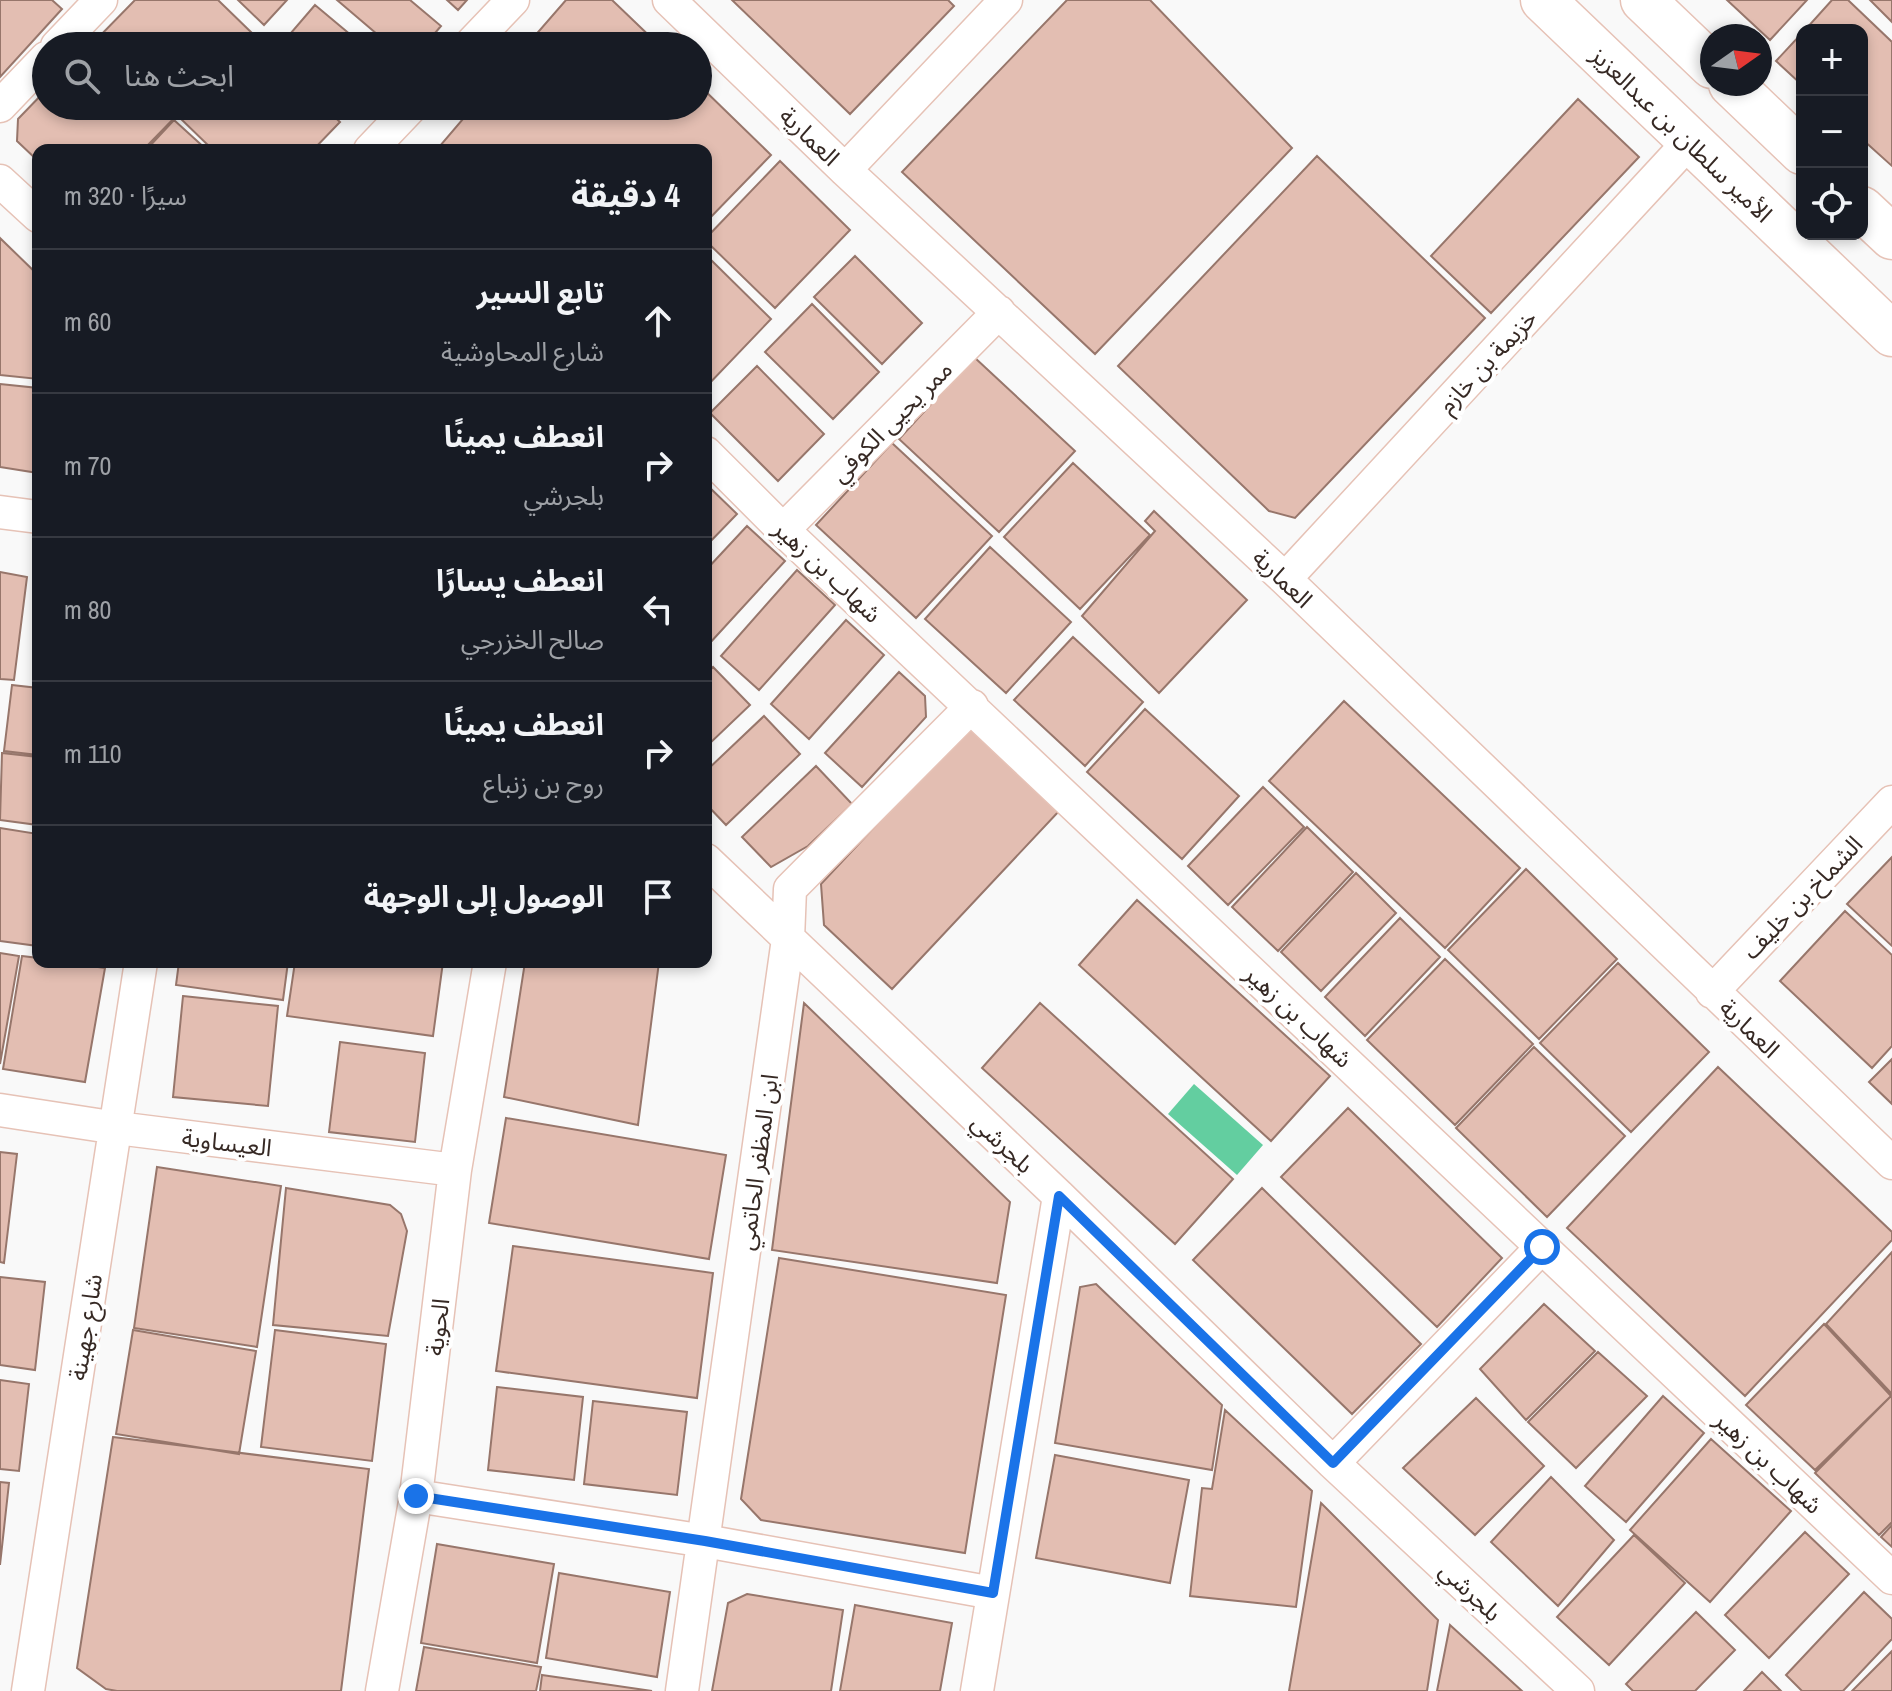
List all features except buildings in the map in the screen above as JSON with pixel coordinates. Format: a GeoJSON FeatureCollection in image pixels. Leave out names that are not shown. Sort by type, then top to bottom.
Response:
{"type":"FeatureCollection","features":[{"type":"Feature","properties":{"kind":"street"},"geometry":{"type":"LineString","coordinates":[[70,32],[101,0]]}},
{"type":"Feature","properties":{"kind":"street"},"geometry":{"type":"LineString","coordinates":[[482,32],[513,0]]}},
{"type":"Feature","properties":{"kind":"street","name":"العمارية"},"geometry":{"type":"LineString","coordinates":[[669,0],[702,32]]}},
{"type":"Feature","properties":{"kind":"street"},"geometry":{"type":"LineString","coordinates":[[845,170],[1006,0]]}},
{"type":"Feature","properties":{"kind":"street","name":"الأمير سلطان بن عبدالعزيز"},"geometry":{"type":"LineString","coordinates":[[1543,0],[1892,334]]}},
{"type":"Feature","properties":{"kind":"street"},"geometry":{"type":"LineString","coordinates":[[1643,0],[1700,55]]}},
{"type":"Feature","properties":{"kind":"street","name":"العمارية"},"geometry":{"type":"LineString","coordinates":[[712,42],[845,170],[1285,579],[1892,1163]]}},
{"type":"Feature","properties":{"kind":"street"},"geometry":{"type":"LineString","coordinates":[[0,106],[32,73]]}},
{"type":"Feature","properties":{"kind":"street"},"geometry":{"type":"LineString","coordinates":[[1744,96],[1796,146]]}},
{"type":"Feature","properties":{"kind":"street"},"geometry":{"type":"LineString","coordinates":[[385,144],[402,120]]}},
{"type":"Feature","properties":{"kind":"street","name":"خزيمة بن خازم"},"geometry":{"type":"LineString","coordinates":[[1285,579],[1689,142]]}},
{"type":"Feature","properties":{"kind":"street"},"geometry":{"type":"LineString","coordinates":[[0,181],[32,210]]}},
{"type":"Feature","properties":{"kind":"street"},"geometry":{"type":"LineString","coordinates":[[1868,215],[1892,237]]}},
{"type":"Feature","properties":{"kind":"street","name":"ممر يحيى الكوفي"},"geometry":{"type":"LineString","coordinates":[[783,530],[999,312]]}},
{"type":"Feature","properties":{"kind":"street","name":"شهاب بن زهير"},"geometry":{"type":"LineString","coordinates":[[712,459],[783,530],[1892,1578]]}},
{"type":"Feature","properties":{"kind":"street"},"geometry":{"type":"LineString","coordinates":[[0,512],[32,516]]}},
{"type":"Feature","properties":{"kind":"street","name":"ابن المظفر الحاتمي"},"geometry":{"type":"LineString","coordinates":[[682,1691],[788,939],[790,889],[972,706]]}},
{"type":"Feature","properties":{"kind":"street","name":"الشماخ بن خليف"},"geometry":{"type":"LineString","coordinates":[[1712,992],[1892,802]]}},
{"type":"Feature","properties":{"kind":"street","name":"بلجرشي"},"geometry":{"type":"LineString","coordinates":[[712,866],[1059,1196],[1333,1463],[1578,1691]]}},
{"type":"Feature","properties":{"kind":"street","name":"شارع جهينة"},"geometry":{"type":"LineString","coordinates":[[28,1691],[140,968]]}},
{"type":"Feature","properties":{"kind":"street","name":"الحوية"},"geometry":{"type":"LineString","coordinates":[[382,1691],[416,1496],[455,1170],[489,968]]}},
{"type":"Feature","properties":{"kind":"street","name":"العيساوية"},"geometry":{"type":"LineString","coordinates":[[0,1110],[117,1128],[455,1170]]}},
{"type":"Feature","properties":{"kind":"street"},"geometry":{"type":"LineString","coordinates":[[977,1691],[1059,1196]]}},
{"type":"Feature","properties":{"kind":"street"},"geometry":{"type":"LineString","coordinates":[[1333,1463],[1542,1247]]}},
{"type":"Feature","properties":{"kind":"street"},"geometry":{"type":"LineString","coordinates":[[416,1496],[705,1541],[993,1593]]}},
{"type":"Feature","properties":{"kind":"shaded area"},"geometry":{"type":"Polygon","coordinates":[[[1194,1084],[1263,1145],[1237,1175],[1168,1114],[1194,1084]]]}},
{"type":"Feature","properties":{"kind":"route"},"geometry":{"type":"LineString","coordinates":[[416,1496],[705,1541],[993,1593],[1059,1196],[1333,1463],[1542,1247]]}}]}
